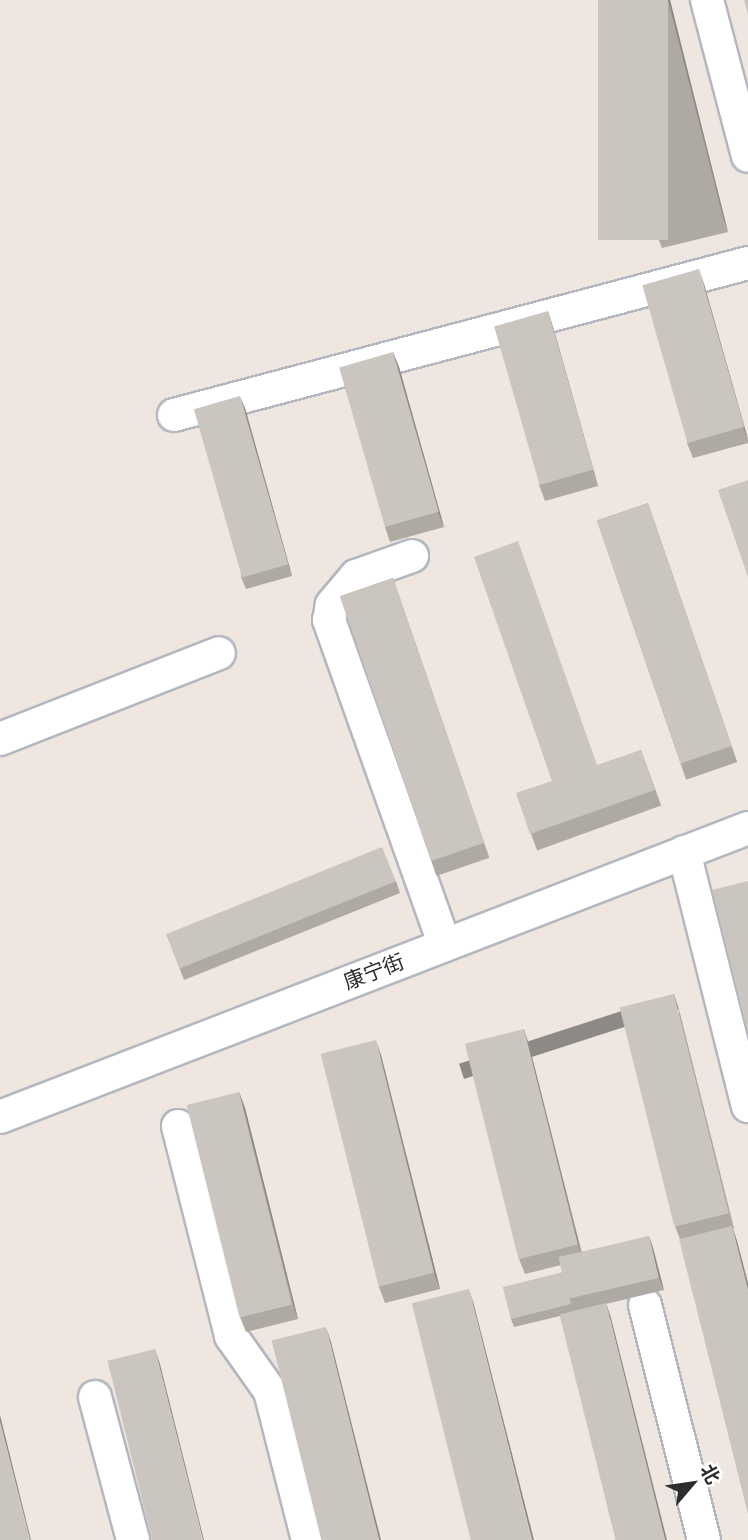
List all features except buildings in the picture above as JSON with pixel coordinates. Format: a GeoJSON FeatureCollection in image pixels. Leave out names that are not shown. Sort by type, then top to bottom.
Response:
{"type":"FeatureCollection","features":[{"type":"Feature","properties":{"kind":"street"},"geometry":{"type":"LineString","coordinates":[[707,0],[748,156]]}},
{"type":"Feature","properties":{"kind":"street"},"geometry":{"type":"LineString","coordinates":[[174,415],[748,263]]}},
{"type":"Feature","properties":{"kind":"street"},"geometry":{"type":"LineString","coordinates":[[412,556],[356,576],[332,605],[329,620],[446,945]]}},
{"type":"Feature","properties":{"kind":"street"},"geometry":{"type":"LineString","coordinates":[[0,739],[219,653]]}},
{"type":"Feature","properties":{"kind":"street","name":"康宁街"},"geometry":{"type":"LineString","coordinates":[[0,1117],[748,828]]}},
{"type":"Feature","properties":{"kind":"street"},"geometry":{"type":"LineString","coordinates":[[684,852],[748,1106]]}},
{"type":"Feature","properties":{"kind":"street"},"geometry":{"type":"LineString","coordinates":[[178,1126],[232,1336],[270,1391],[308,1540]]}},
{"type":"Feature","properties":{"kind":"street"},"geometry":{"type":"LineString","coordinates":[[645,1305],[704,1540]]}},
{"type":"Feature","properties":{"kind":"street"},"geometry":{"type":"LineString","coordinates":[[95,1397],[133,1540]]}}]}
